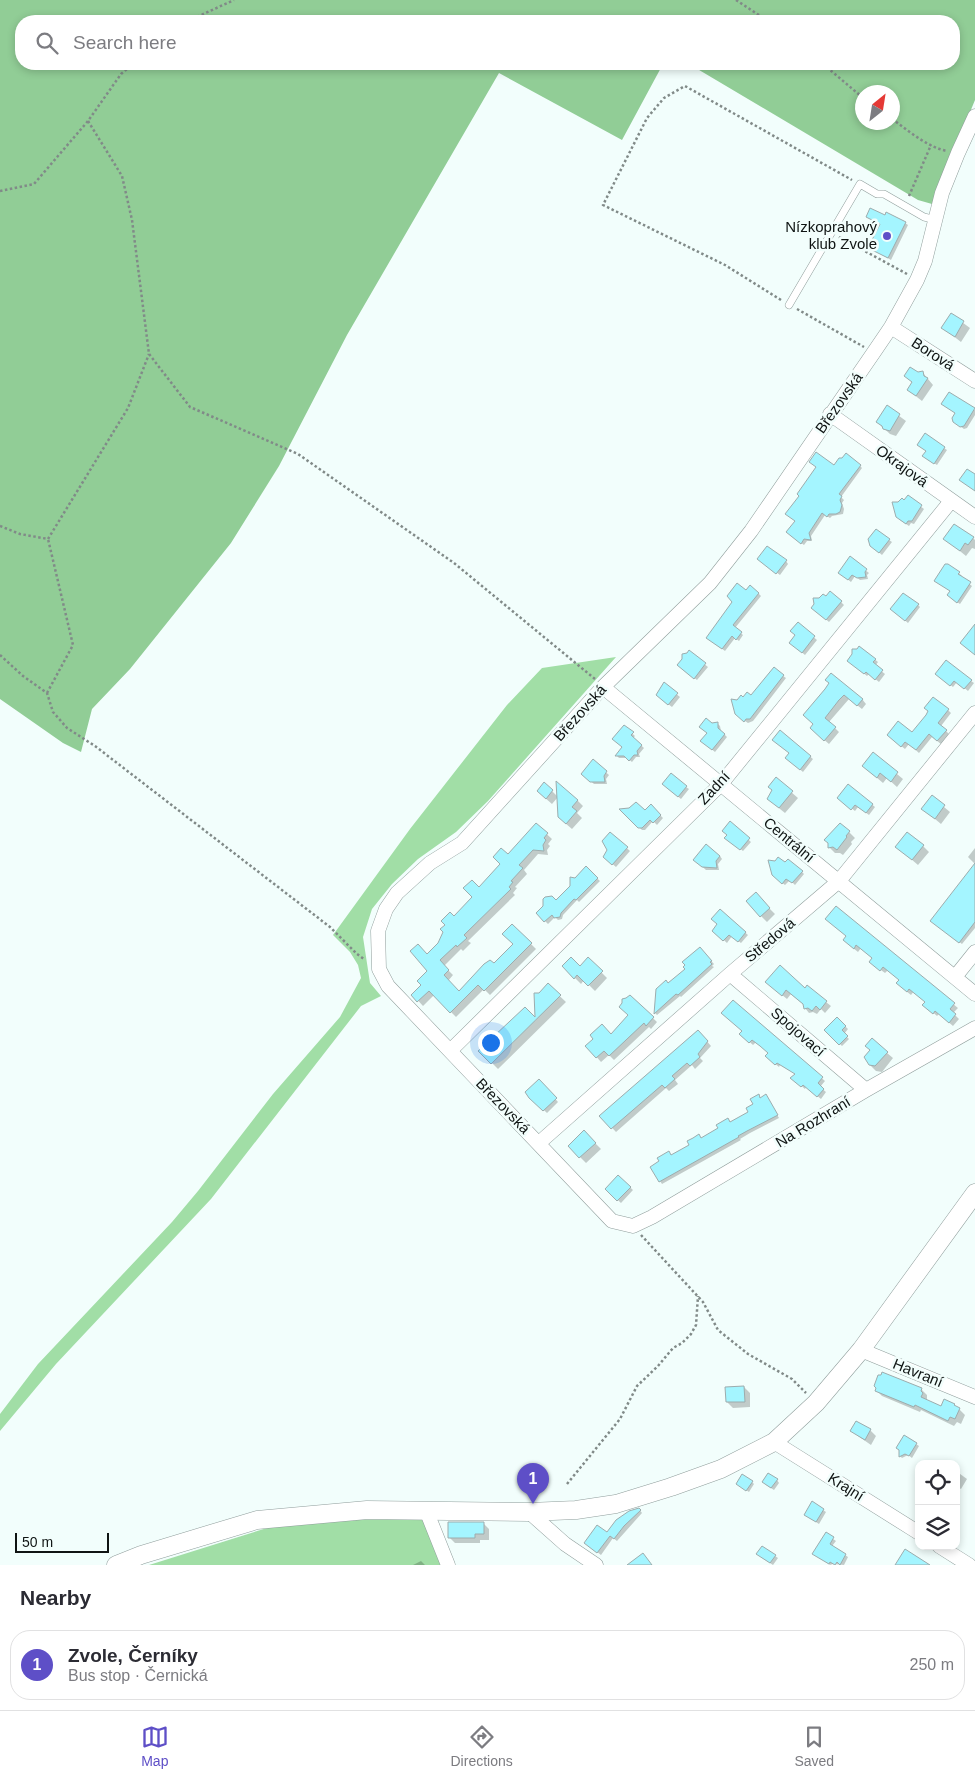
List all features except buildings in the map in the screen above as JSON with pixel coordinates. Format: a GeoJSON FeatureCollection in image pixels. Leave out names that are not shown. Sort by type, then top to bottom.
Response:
{"type":"FeatureCollection","features":[{"type":"Feature","properties":{"kind":"street","name":"Březovská"},"geometry":{"type":"LineString","coordinates":[[633,1226],[612,1221],[388,986],[379,969],[378,931],[386,909],[397,893],[430,864],[462,843],[604,687],[710,583],[751,531],[891,327],[917,280],[925,261],[942,193],[975,116]]}},
{"type":"Feature","properties":{"kind":"street","name":"Borová"},"geometry":{"type":"LineString","coordinates":[[891,327],[975,381]]}},
{"type":"Feature","properties":{"kind":"street","name":"Okrajová"},"geometry":{"type":"LineString","coordinates":[[830,414],[975,517]]}},
{"type":"Feature","properties":{"kind":"street","name":"Zadní"},"geometry":{"type":"LineString","coordinates":[[450,1051],[720,784],[951,501]]}},
{"type":"Feature","properties":{"kind":"street","name":"Centrální"},"geometry":{"type":"LineString","coordinates":[[604,687],[975,994]]}},
{"type":"Feature","properties":{"kind":"street","name":"Středová"},"geometry":{"type":"LineString","coordinates":[[539,1143],[730,974],[839,881],[975,713]]}},
{"type":"Feature","properties":{"kind":"street"},"geometry":{"type":"LineString","coordinates":[[956,977],[975,952]]}},
{"type":"Feature","properties":{"kind":"street","name":"Spojovací"},"geometry":{"type":"LineString","coordinates":[[730,974],[866,1090]]}},
{"type":"Feature","properties":{"kind":"street","name":"Na Rozhraní"},"geometry":{"type":"LineString","coordinates":[[633,1226],[652,1217],[866,1090],[975,1028]]}},
{"type":"Feature","properties":{"kind":"street"},"geometry":{"type":"LineString","coordinates":[[116,1565],[140,1555],[258,1520],[367,1510],[529,1512],[576,1510],[616,1504],[720,1469],[774,1442],[816,1403],[861,1350],[975,1193]]}},
{"type":"Feature","properties":{"kind":"street","name":"Havraní"},"geometry":{"type":"LineString","coordinates":[[861,1350],[975,1397]]}},
{"type":"Feature","properties":{"kind":"street","name":"Krajní"},"geometry":{"type":"LineString","coordinates":[[774,1442],[915,1530]]}},
{"type":"Feature","properties":{"kind":"street"},"geometry":{"type":"LineString","coordinates":[[426,1510],[448,1565]]}},
{"type":"Feature","properties":{"kind":"street"},"geometry":{"type":"LineString","coordinates":[[529,1512],[565,1544],[596,1565]]}},
{"type":"Feature","properties":{"kind":"street"},"geometry":{"type":"LineString","coordinates":[[945,1550],[969,1565]]}},
{"type":"Feature","properties":{"kind":"lane"},"geometry":{"type":"LineString","coordinates":[[789,305],[860,184],[877,194],[884,194],[924,217],[936,220]]}},
{"type":"Feature","properties":{"kind":"path"},"geometry":{"type":"LineString","coordinates":[[201,15],[234,0]]}},
{"type":"Feature","properties":{"kind":"path"},"geometry":{"type":"LineString","coordinates":[[736,0],[759,15]]}},
{"type":"Feature","properties":{"kind":"path"},"geometry":{"type":"LineString","coordinates":[[0,191],[34,184],[88,121],[121,74],[126,70]]}},
{"type":"Feature","properties":{"kind":"path"},"geometry":{"type":"LineString","coordinates":[[829,70],[855,91]]}},
{"type":"Feature","properties":{"kind":"path"},"geometry":{"type":"LineString","coordinates":[[860,184],[685,86],[664,98],[647,118],[603,205],[726,265],[789,305],[874,352]]}},
{"type":"Feature","properties":{"kind":"path"},"geometry":{"type":"LineString","coordinates":[[47,693],[73,645],[48,539],[128,408],[149,354],[132,220],[122,176],[88,121]]}},
{"type":"Feature","properties":{"kind":"path"},"geometry":{"type":"LineString","coordinates":[[900,124],[938,149],[958,153]]}},
{"type":"Feature","properties":{"kind":"path"},"geometry":{"type":"LineString","coordinates":[[909,196],[930,144]]}},
{"type":"Feature","properties":{"kind":"path"},"geometry":{"type":"LineString","coordinates":[[831,233],[917,280]]}},
{"type":"Feature","properties":{"kind":"path"},"geometry":{"type":"LineString","coordinates":[[149,354],[190,407],[298,454],[454,563],[604,687]]}},
{"type":"Feature","properties":{"kind":"path"},"geometry":{"type":"LineString","coordinates":[[0,526],[20,534],[48,539]]}},
{"type":"Feature","properties":{"kind":"path"},"geometry":{"type":"LineString","coordinates":[[0,655],[23,676],[47,693],[53,712],[67,728],[95,746],[322,921],[357,954],[379,969]]}},
{"type":"Feature","properties":{"kind":"path"},"geometry":{"type":"LineString","coordinates":[[633,1226],[703,1302],[718,1330],[748,1354],[792,1379],[816,1403]]}},
{"type":"Feature","properties":{"kind":"path"},"geometry":{"type":"LineString","coordinates":[[567,1484],[620,1419],[636,1386],[658,1366],[673,1348],[682,1343],[691,1334],[696,1325],[698,1296]]}},
{"type":"Feature","properties":{"kind":"green space"},"geometry":{"type":"Polygon","coordinates":[[[0,0],[975,0],[975,100],[932,204],[918,200],[699,70],[960,70],[960,15],[15,15],[15,70],[660,70],[622,140],[499,73],[347,335],[279,466],[231,543],[130,669],[92,709],[81,752],[63,743],[0,699],[0,0]]]}},
{"type":"Feature","properties":{"kind":"green space"},"geometry":{"type":"Polygon","coordinates":[[[616,657],[488,801],[456,832],[418,859],[392,884],[372,909],[363,937],[370,983],[381,996],[361,1006],[211,1199],[56,1364],[0,1431],[0,1414],[38,1364],[172,1222],[273,1094],[340,1017],[361,978],[358,965],[350,952],[333,935],[410,829],[507,705],[542,668],[616,657]]]}},
{"type":"Feature","properties":{"kind":"green space"},"geometry":{"type":"Polygon","coordinates":[[[424,1518],[444,1565],[149,1565],[267,1528],[353,1519],[424,1518]]]}},
{"type":"Feature","properties":{"kind":"place","name":"Nízkoprahový klub Zvole"},"geometry":{"type":"Point","coordinates":[887,236]}},
{"type":"Feature","properties":{"kind":"place","name":"Zvole, Černíky"},"geometry":{"type":"Point","coordinates":[533,1504]}}]}
